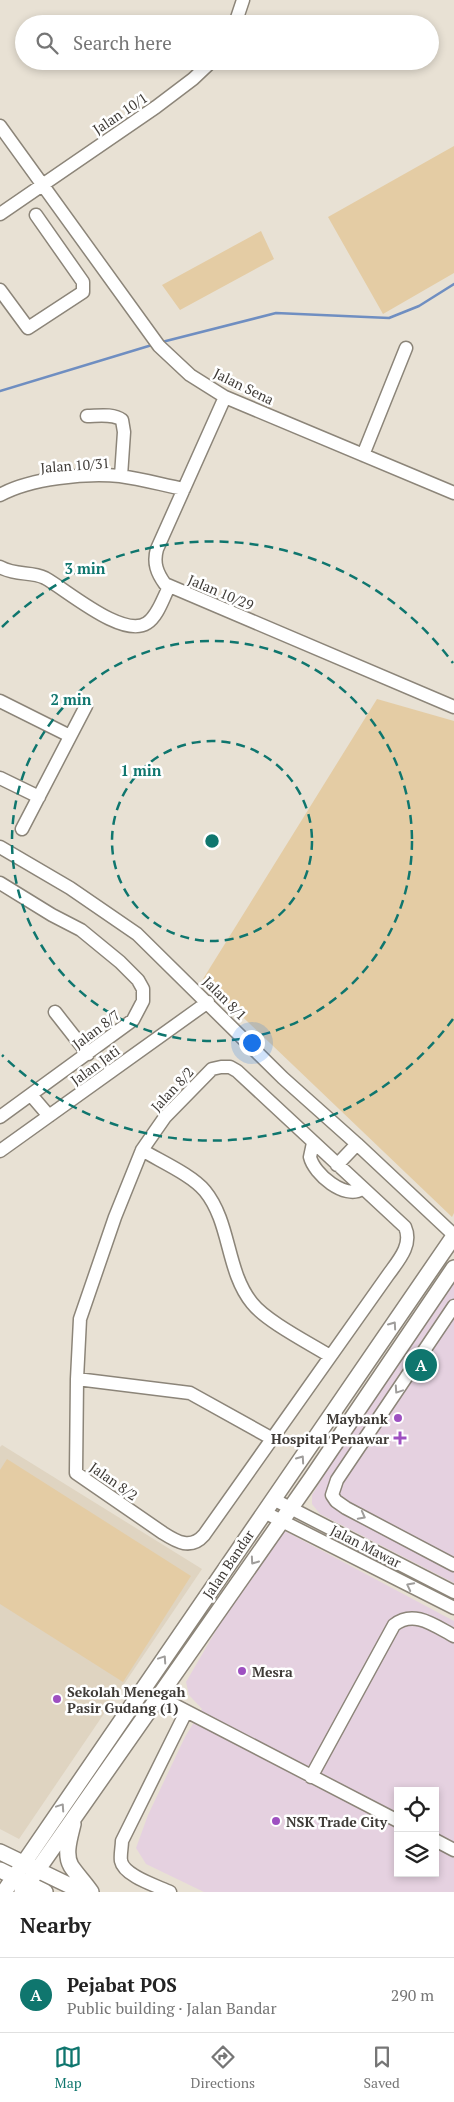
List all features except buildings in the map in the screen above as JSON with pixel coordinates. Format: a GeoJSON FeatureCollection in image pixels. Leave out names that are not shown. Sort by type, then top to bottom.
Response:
{"type":"FeatureCollection","features":[{"type":"Feature","properties":{"kind":"main road","name":"Jalan Bandar"},"geometry":{"type":"LineString","coordinates":[[21,1884],[24,1863],[34,1848],[454,1236]]}},
{"type":"Feature","properties":{"kind":"main road","name":"Jalan Bandar"},"geometry":{"type":"LineString","coordinates":[[4,1892],[21,1884],[38,1870],[291,1508],[454,1268]]}},
{"type":"Feature","properties":{"kind":"main road"},"geometry":{"type":"LineString","coordinates":[[73,1820],[68,1859],[90,1892]]}},
{"type":"Feature","properties":{"kind":"main road"},"geometry":{"type":"LineString","coordinates":[[0,1851],[22,1852],[34,1848]]}},
{"type":"Feature","properties":{"kind":"main road"},"geometry":{"type":"LineString","coordinates":[[0,1851],[83,1892]]}},
{"type":"Feature","properties":{"kind":"main road"},"geometry":{"type":"LineString","coordinates":[[0,1870],[21,1884],[44,1892]]}},
{"type":"Feature","properties":{"kind":"street"},"geometry":{"type":"LineString","coordinates":[[238,15],[243,0]]}},
{"type":"Feature","properties":{"kind":"street","name":"Jalan 10/1"},"geometry":{"type":"LineString","coordinates":[[0,214],[41,184],[156,107],[202,70]]}},
{"type":"Feature","properties":{"kind":"street","name":"Jalan Sena"},"geometry":{"type":"LineString","coordinates":[[0,126],[159,346],[190,374],[225,397],[454,493]]}},
{"type":"Feature","properties":{"kind":"street"},"geometry":{"type":"LineString","coordinates":[[0,290],[28,328],[83,292],[83,282],[36,215]]}},
{"type":"Feature","properties":{"kind":"street"},"geometry":{"type":"LineString","coordinates":[[363,455],[406,348]]}},
{"type":"Feature","properties":{"kind":"street","name":"Jalan 10/29"},"geometry":{"type":"LineString","coordinates":[[225,397],[154,559],[158,574],[165,584],[454,707]]}},
{"type":"Feature","properties":{"kind":"street"},"geometry":{"type":"LineString","coordinates":[[86,416],[107,416],[122,420],[124,432],[121,476]]}},
{"type":"Feature","properties":{"kind":"street","name":"Jalan 10/31"},"geometry":{"type":"LineString","coordinates":[[0,495],[26,484],[90,476],[121,476],[184,490]]}},
{"type":"Feature","properties":{"kind":"street"},"geometry":{"type":"LineString","coordinates":[[0,567],[13,573],[43,577],[103,615],[126,626],[142,626],[148,623],[157,611],[169,587]]}},
{"type":"Feature","properties":{"kind":"street"},"geometry":{"type":"LineString","coordinates":[[0,701],[70,736]]}},
{"type":"Feature","properties":{"kind":"street"},"geometry":{"type":"LineString","coordinates":[[22,829],[86,706]]}},
{"type":"Feature","properties":{"kind":"street"},"geometry":{"type":"LineString","coordinates":[[0,778],[38,798]]}},
{"type":"Feature","properties":{"kind":"street","name":"Jalan 8/1"},"geometry":{"type":"LineString","coordinates":[[0,847],[70,888],[124,924],[144,940],[283,1078],[357,1144],[454,1236]]}},
{"type":"Feature","properties":{"kind":"street","name":"Jalan 8/7"},"geometry":{"type":"LineString","coordinates":[[0,883],[52,915],[81,930],[120,962],[141,984],[143,1002],[135,1018],[0,1117]]}},
{"type":"Feature","properties":{"kind":"street","name":"Jalan Jati"},"geometry":{"type":"LineString","coordinates":[[0,1152],[208,1002]]}},
{"type":"Feature","properties":{"kind":"street"},"geometry":{"type":"LineString","coordinates":[[55,1012],[88,1054]]}},
{"type":"Feature","properties":{"kind":"street","name":"Jalan 8/2"},"geometry":{"type":"LineString","coordinates":[[221,1066],[230,1067],[237,1072],[313,1143],[405,1227],[408,1237],[407,1243],[388,1275],[204,1535],[192,1543],[182,1543],[163,1533],[76,1473],[80,1316],[115,1217],[142,1150],[165,1117],[212,1069],[221,1066]]}},
{"type":"Feature","properties":{"kind":"street"},"geometry":{"type":"LineString","coordinates":[[31,1095],[49,1116]]}},
{"type":"Feature","properties":{"kind":"street"},"geometry":{"type":"LineString","coordinates":[[313,1143],[310,1157],[317,1170],[343,1191],[351,1193],[362,1189]]}},
{"type":"Feature","properties":{"kind":"street"},"geometry":{"type":"LineString","coordinates":[[337,1166],[357,1144]]}},
{"type":"Feature","properties":{"kind":"street"},"geometry":{"type":"LineString","coordinates":[[142,1150],[192,1180],[205,1191],[220,1221],[238,1282],[253,1305],[330,1356]]}},
{"type":"Feature","properties":{"kind":"street"},"geometry":{"type":"LineString","coordinates":[[454,1306],[337,1480],[332,1495],[341,1504],[454,1565]]}},
{"type":"Feature","properties":{"kind":"street"},"geometry":{"type":"LineString","coordinates":[[77,1379],[190,1393],[271,1438]]}},
{"type":"Feature","properties":{"kind":"street","name":"Jalan Mawar"},"geometry":{"type":"LineString","coordinates":[[273,1499],[454,1592]]}},
{"type":"Feature","properties":{"kind":"street","name":"Jalan Mawar"},"geometry":{"type":"LineString","coordinates":[[264,1512],[454,1608]]}},
{"type":"Feature","properties":{"kind":"street"},"geometry":{"type":"LineString","coordinates":[[311,1777],[394,1625],[405,1618],[418,1618],[454,1636]]}},
{"type":"Feature","properties":{"kind":"street"},"geometry":{"type":"LineString","coordinates":[[159,1697],[394,1819]]}},
{"type":"Feature","properties":{"kind":"street"},"geometry":{"type":"LineString","coordinates":[[170,1892],[128,1873],[121,1862],[122,1841],[186,1712]]}},
{"type":"Feature","properties":{"kind":"street"},"geometry":{"type":"LineString","coordinates":[[439,1842],[454,1850]]}},
{"type":"Feature","properties":{"kind":"shaded area"},"geometry":{"type":"Polygon","coordinates":[[[454,146],[454,273],[383,314],[328,217],[454,146]]]}},
{"type":"Feature","properties":{"kind":"shaded area"},"geometry":{"type":"Polygon","coordinates":[[[261,231],[274,259],[180,310],[162,285],[261,231]]]}},
{"type":"Feature","properties":{"kind":"shaded area"},"geometry":{"type":"Polygon","coordinates":[[[377,699],[454,721],[454,1213],[452,1217],[203,979],[377,699]]]}},
{"type":"Feature","properties":{"kind":"shaded area"},"geometry":{"type":"Polygon","coordinates":[[[454,1279],[454,1583],[320,1514],[312,1504],[312,1495],[380,1384],[454,1279]]]}},
{"type":"Feature","properties":{"kind":"shaded area","name":"Sekolah Menegah Pasir Gudang (1)"},"geometry":{"type":"Polygon","coordinates":[[[2,1445],[202,1569],[19,1839],[0,1829],[0,1447],[2,1445]]]}},
{"type":"Feature","properties":{"kind":"shaded area"},"geometry":{"type":"Polygon","coordinates":[[[7,1459],[191,1576],[123,1682],[0,1604],[0,1470],[7,1459]]]}},
{"type":"Feature","properties":{"kind":"shaded area"},"geometry":{"type":"Polygon","coordinates":[[[283,1530],[454,1621],[454,1892],[204,1892],[146,1864],[136,1848],[148,1815],[185,1737],[202,1709],[189,1695],[186,1682],[225,1615],[283,1530]]]}},
{"type":"Feature","properties":{"kind":"waterway"},"geometry":{"type":"LineString","coordinates":[[162,342],[276,313],[389,318],[419,306],[454,284]]}},
{"type":"Feature","properties":{"kind":"waterway"},"geometry":{"type":"LineString","coordinates":[[0,391],[152,345]]}},
{"type":"Feature","properties":{"kind":"place","name":"Pejabat POS"},"geometry":{"type":"Point","coordinates":[421,1365]}},
{"type":"Feature","properties":{"kind":"place","name":"Maybank"},"geometry":{"type":"Point","coordinates":[398,1418]}},
{"type":"Feature","properties":{"kind":"place","name":"Hospital Penawar"},"geometry":{"type":"Point","coordinates":[400,1438]}},
{"type":"Feature","properties":{"kind":"place","name":"Mesra"},"geometry":{"type":"Point","coordinates":[242,1671]}},
{"type":"Feature","properties":{"kind":"place","name":"Sekolah Menegah Pasir Gudang (1)"},"geometry":{"type":"Point","coordinates":[57,1699]}},
{"type":"Feature","properties":{"kind":"place","name":"NSK Trade City"},"geometry":{"type":"Point","coordinates":[276,1821]}}]}
